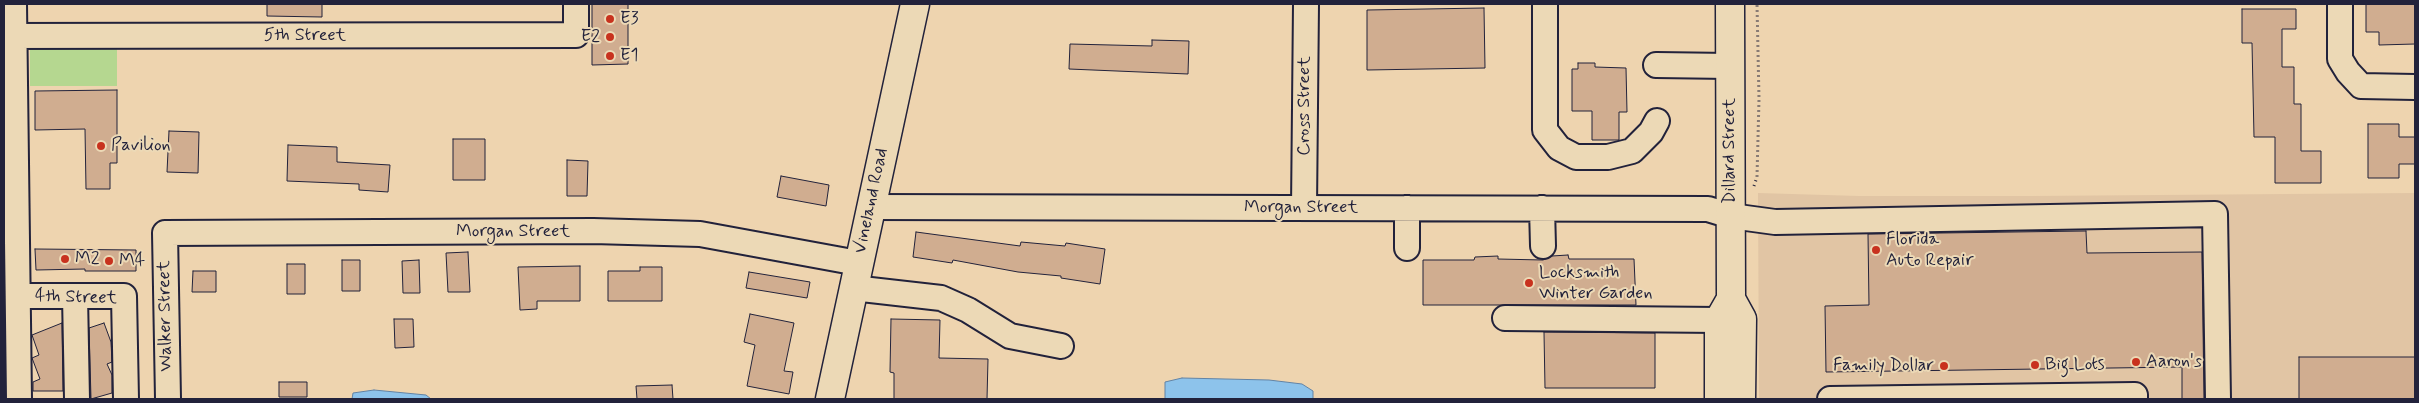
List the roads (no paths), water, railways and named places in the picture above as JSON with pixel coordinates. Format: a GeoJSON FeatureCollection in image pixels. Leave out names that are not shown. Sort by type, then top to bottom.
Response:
{"type":"FeatureCollection","features":[{"type":"Feature","properties":{"kind":"main road","name":"Vineland Road"},"geometry":{"type":"LineString","coordinates":[[830,399],[915,4]]}},
{"type":"Feature","properties":{"kind":"main road","name":"Dillard Street"},"geometry":{"type":"LineString","coordinates":[[1719,399],[1730,216],[1730,4]]}},
{"type":"Feature","properties":{"kind":"main road","name":"Dillard Street"},"geometry":{"type":"LineString","coordinates":[[1725,309],[1742,319],[1741,399]]}},
{"type":"Feature","properties":{"kind":"street"},"geometry":{"type":"LineString","coordinates":[[14,4],[9,36],[10,223],[18,296],[11,329],[19,399]]}},
{"type":"Feature","properties":{"kind":"street","name":"5th Street"},"geometry":{"type":"LineString","coordinates":[[9,36],[576,35],[576,4]]}},
{"type":"Feature","properties":{"kind":"street","name":"Cross Street"},"geometry":{"type":"LineString","coordinates":[[1304,208],[1306,4]]}},
{"type":"Feature","properties":{"kind":"street"},"geometry":{"type":"LineString","coordinates":[[1545,4],[1545,130],[1559,148],[1576,157],[1608,157],[1632,151],[1651,132],[1657,121]]}},
{"type":"Feature","properties":{"kind":"street"},"geometry":{"type":"LineString","coordinates":[[2340,4],[2340,59],[2348,72],[2361,86],[2415,87]]}},
{"type":"Feature","properties":{"kind":"street"},"geometry":{"type":"LineString","coordinates":[[1656,65],[1730,66]]}},
{"type":"Feature","properties":{"kind":"street","name":"Morgan Street"},"geometry":{"type":"LineString","coordinates":[[871,207],[1708,209],[1730,216],[1775,222],[2215,214],[2218,399]]}},
{"type":"Feature","properties":{"kind":"street"},"geometry":{"type":"LineString","coordinates":[[1407,208],[1407,248]]}},
{"type":"Feature","properties":{"kind":"street"},"geometry":{"type":"LineString","coordinates":[[1542,208],[1543,246]]}},
{"type":"Feature","properties":{"kind":"street","name":"Morgan Street"},"geometry":{"type":"LineString","coordinates":[[165,233],[593,231],[700,234],[941,298],[968,310],[1010,336],[1061,346]]}},
{"type":"Feature","properties":{"kind":"street","name":"Walker Street"},"geometry":{"type":"LineString","coordinates":[[165,233],[168,399]]}},
{"type":"Feature","properties":{"kind":"street","name":"4th Street"},"geometry":{"type":"LineString","coordinates":[[18,296],[124,296],[126,399]]}},
{"type":"Feature","properties":{"kind":"street"},"geometry":{"type":"LineString","coordinates":[[75,296],[77,399]]}},
{"type":"Feature","properties":{"kind":"street"},"geometry":{"type":"LineString","coordinates":[[1505,318],[1725,309]]}},
{"type":"Feature","properties":{"kind":"street"},"geometry":{"type":"LineString","coordinates":[[1830,399],[2135,395],[2135,399]]}},
{"type":"Feature","properties":{"kind":"water"},"geometry":{"type":"Polygon","coordinates":[[[1182,378],[1269,380],[1302,384],[1313,391],[1313,399],[1165,399],[1165,382],[1182,378]]]}},
{"type":"Feature","properties":{"kind":"water"},"geometry":{"type":"Polygon","coordinates":[[[374,390],[426,395],[431,399],[352,399],[353,393],[374,390]]]}},
{"type":"Feature","properties":{"kind":"place","name":"E3"},"geometry":{"type":"Point","coordinates":[610,19]}},
{"type":"Feature","properties":{"kind":"place","name":"E2"},"geometry":{"type":"Point","coordinates":[610,37]}},
{"type":"Feature","properties":{"kind":"place","name":"E1"},"geometry":{"type":"Point","coordinates":[610,56]}},
{"type":"Feature","properties":{"kind":"place","name":"Pavilion"},"geometry":{"type":"Point","coordinates":[101,146]}},
{"type":"Feature","properties":{"kind":"place","name":"Florida Auto Repair"},"geometry":{"type":"Point","coordinates":[1876,250]}},
{"type":"Feature","properties":{"kind":"place","name":"M2"},"geometry":{"type":"Point","coordinates":[65,259]}},
{"type":"Feature","properties":{"kind":"place","name":"M4"},"geometry":{"type":"Point","coordinates":[109,261]}},
{"type":"Feature","properties":{"kind":"place","name":"Locksmith Winter Garden"},"geometry":{"type":"Point","coordinates":[1529,283]}},
{"type":"Feature","properties":{"kind":"place","name":"Aaron's"},"geometry":{"type":"Point","coordinates":[2136,362]}},
{"type":"Feature","properties":{"kind":"place","name":"Big Lots"},"geometry":{"type":"Point","coordinates":[2035,365]}},
{"type":"Feature","properties":{"kind":"place","name":"Family Dollar"},"geometry":{"type":"Point","coordinates":[1944,366]}}]}
